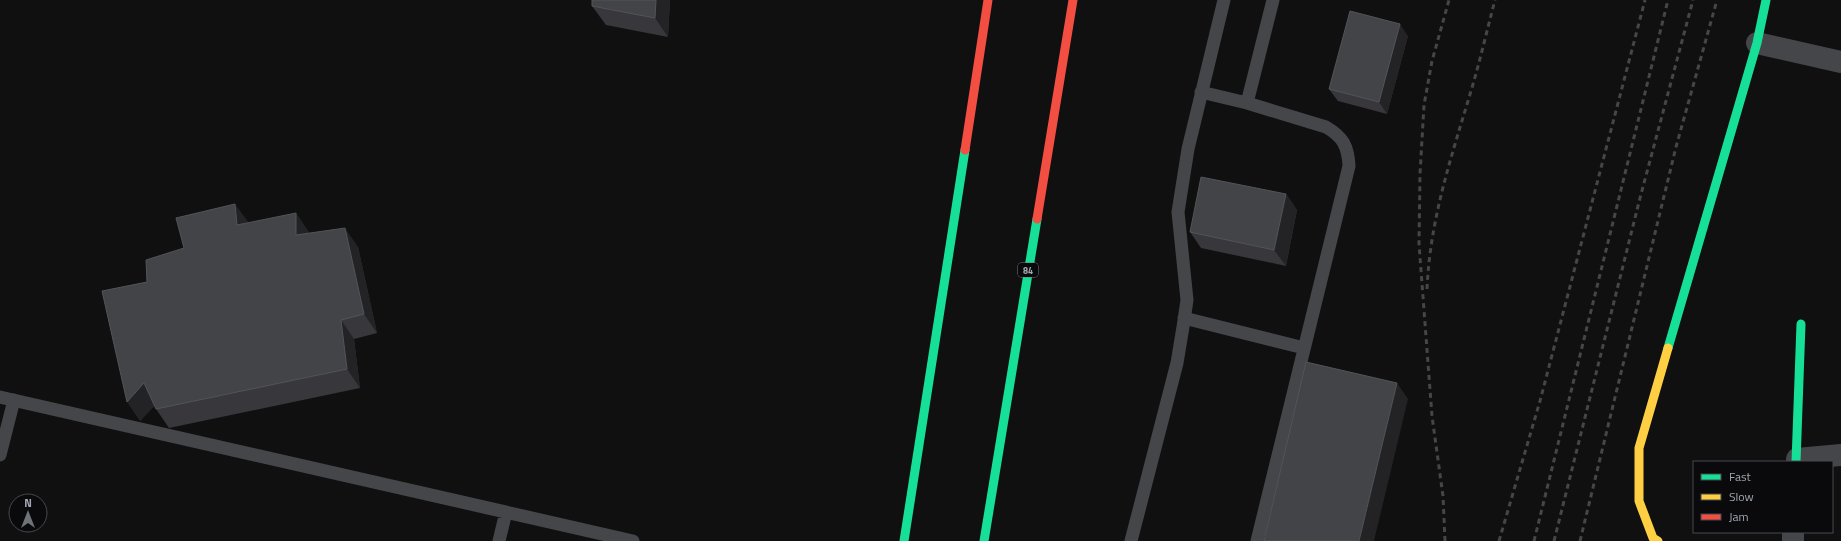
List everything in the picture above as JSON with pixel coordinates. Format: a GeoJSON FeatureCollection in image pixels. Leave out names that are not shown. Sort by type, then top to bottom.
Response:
{"type":"FeatureCollection","features":[{"type":"Feature","properties":{"kind":"main road"},"geometry":{"type":"LineString","coordinates":[[904,541],[988,0]]}},
{"type":"Feature","properties":{"kind":"main road","name":"84"},"geometry":{"type":"LineString","coordinates":[[984,541],[1073,0]]}},
{"type":"Feature","properties":{"kind":"main road"},"geometry":{"type":"LineString","coordinates":[[1658,541],[1653,538],[1638,501],[1638,448],[1757,43],[1766,0]]}},
{"type":"Feature","properties":{"kind":"main road"},"geometry":{"type":"LineString","coordinates":[[1796,461],[1801,324]]}},
{"type":"Feature","properties":{"kind":"street"},"geometry":{"type":"LineString","coordinates":[[1757,43],[1841,62]]}},
{"type":"Feature","properties":{"kind":"street"},"geometry":{"type":"LineString","coordinates":[[1796,461],[1841,455]]}},
{"type":"Feature","properties":{"kind":"lane"},"geometry":{"type":"LineString","coordinates":[[1131,541],[1177,363],[1187,300],[1178,212],[1188,149],[1224,0]]}},
{"type":"Feature","properties":{"kind":"lane"},"geometry":{"type":"LineString","coordinates":[[1247,103],[1273,0]]}},
{"type":"Feature","properties":{"kind":"lane"},"geometry":{"type":"LineString","coordinates":[[1201,92],[1247,103],[1326,127],[1337,133],[1344,143],[1348,154],[1349,166],[1257,541]]}},
{"type":"Feature","properties":{"kind":"lane"},"geometry":{"type":"LineString","coordinates":[[1184,318],[1304,348]]}},
{"type":"Feature","properties":{"kind":"lane"},"geometry":{"type":"LineString","coordinates":[[0,397],[633,541]]}},
{"type":"Feature","properties":{"kind":"lane"},"geometry":{"type":"LineString","coordinates":[[0,455],[14,400]]}},
{"type":"Feature","properties":{"kind":"lane"},"geometry":{"type":"LineString","coordinates":[[499,541],[506,512]]}},
{"type":"Feature","properties":{"kind":"building"},"geometry":{"type":"Polygon","coordinates":[[[592,0],[656,0],[655,18],[592,6],[592,0]]]}},
{"type":"Feature","properties":{"kind":"building"},"geometry":{"type":"Polygon","coordinates":[[[1350,11],[1400,24],[1379,102],[1329,89],[1350,11]]]}},
{"type":"Feature","properties":{"kind":"building"},"geometry":{"type":"Polygon","coordinates":[[[1201,177],[1286,194],[1274,250],[1190,232],[1201,177]]]}},
{"type":"Feature","properties":{"kind":"building"},"geometry":{"type":"Polygon","coordinates":[[[235,204],[237,225],[296,213],[296,235],[345,228],[364,314],[341,320],[347,369],[156,409],[144,383],[127,402],[102,291],[147,282],[146,260],[184,248],[176,218],[235,204]]]}},
{"type":"Feature","properties":{"kind":"building"},"geometry":{"type":"Polygon","coordinates":[[[1306,362],[1397,383],[1359,541],[1264,541],[1306,362]]]}},
{"type":"Feature","properties":{"kind":"railway"},"geometry":{"type":"LineString","coordinates":[[1445,541],[1443,496],[1432,416],[1419,244],[1420,174],[1424,105],[1432,61],[1449,0]]}},
{"type":"Feature","properties":{"kind":"railway"},"geometry":{"type":"LineString","coordinates":[[1427,289],[1432,238],[1437,213],[1495,0]]}},
{"type":"Feature","properties":{"kind":"railway"},"geometry":{"type":"LineString","coordinates":[[1499,541],[1540,401],[1645,0]]}},
{"type":"Feature","properties":{"kind":"railway"},"geometry":{"type":"LineString","coordinates":[[1534,541],[1668,0]]}},
{"type":"Feature","properties":{"kind":"railway"},"geometry":{"type":"LineString","coordinates":[[1554,541],[1640,198],[1693,0]]}},
{"type":"Feature","properties":{"kind":"railway"},"geometry":{"type":"LineString","coordinates":[[1580,541],[1676,147],[1717,0]]}},
{"type":"Feature","properties":{"kind":"traffic: fast"},"geometry":{"type":"LineString","coordinates":[[1668,348],[1757,43],[1766,0]]}},
{"type":"Feature","properties":{"kind":"traffic: fast"},"geometry":{"type":"LineString","coordinates":[[904,541],[965,150]]}},
{"type":"Feature","properties":{"kind":"traffic: fast"},"geometry":{"type":"LineString","coordinates":[[984,541],[1037,219]]}},
{"type":"Feature","properties":{"kind":"traffic: fast"},"geometry":{"type":"LineString","coordinates":[[1796,461],[1801,324]]}},
{"type":"Feature","properties":{"kind":"traffic: slow"},"geometry":{"type":"LineString","coordinates":[[1658,541],[1653,538],[1639,501],[1639,448],[1668,348]]}},
{"type":"Feature","properties":{"kind":"traffic: jam"},"geometry":{"type":"LineString","coordinates":[[965,150],[988,0]]}},
{"type":"Feature","properties":{"kind":"traffic: jam"},"geometry":{"type":"LineString","coordinates":[[1037,219],[1073,0]]}}]}
